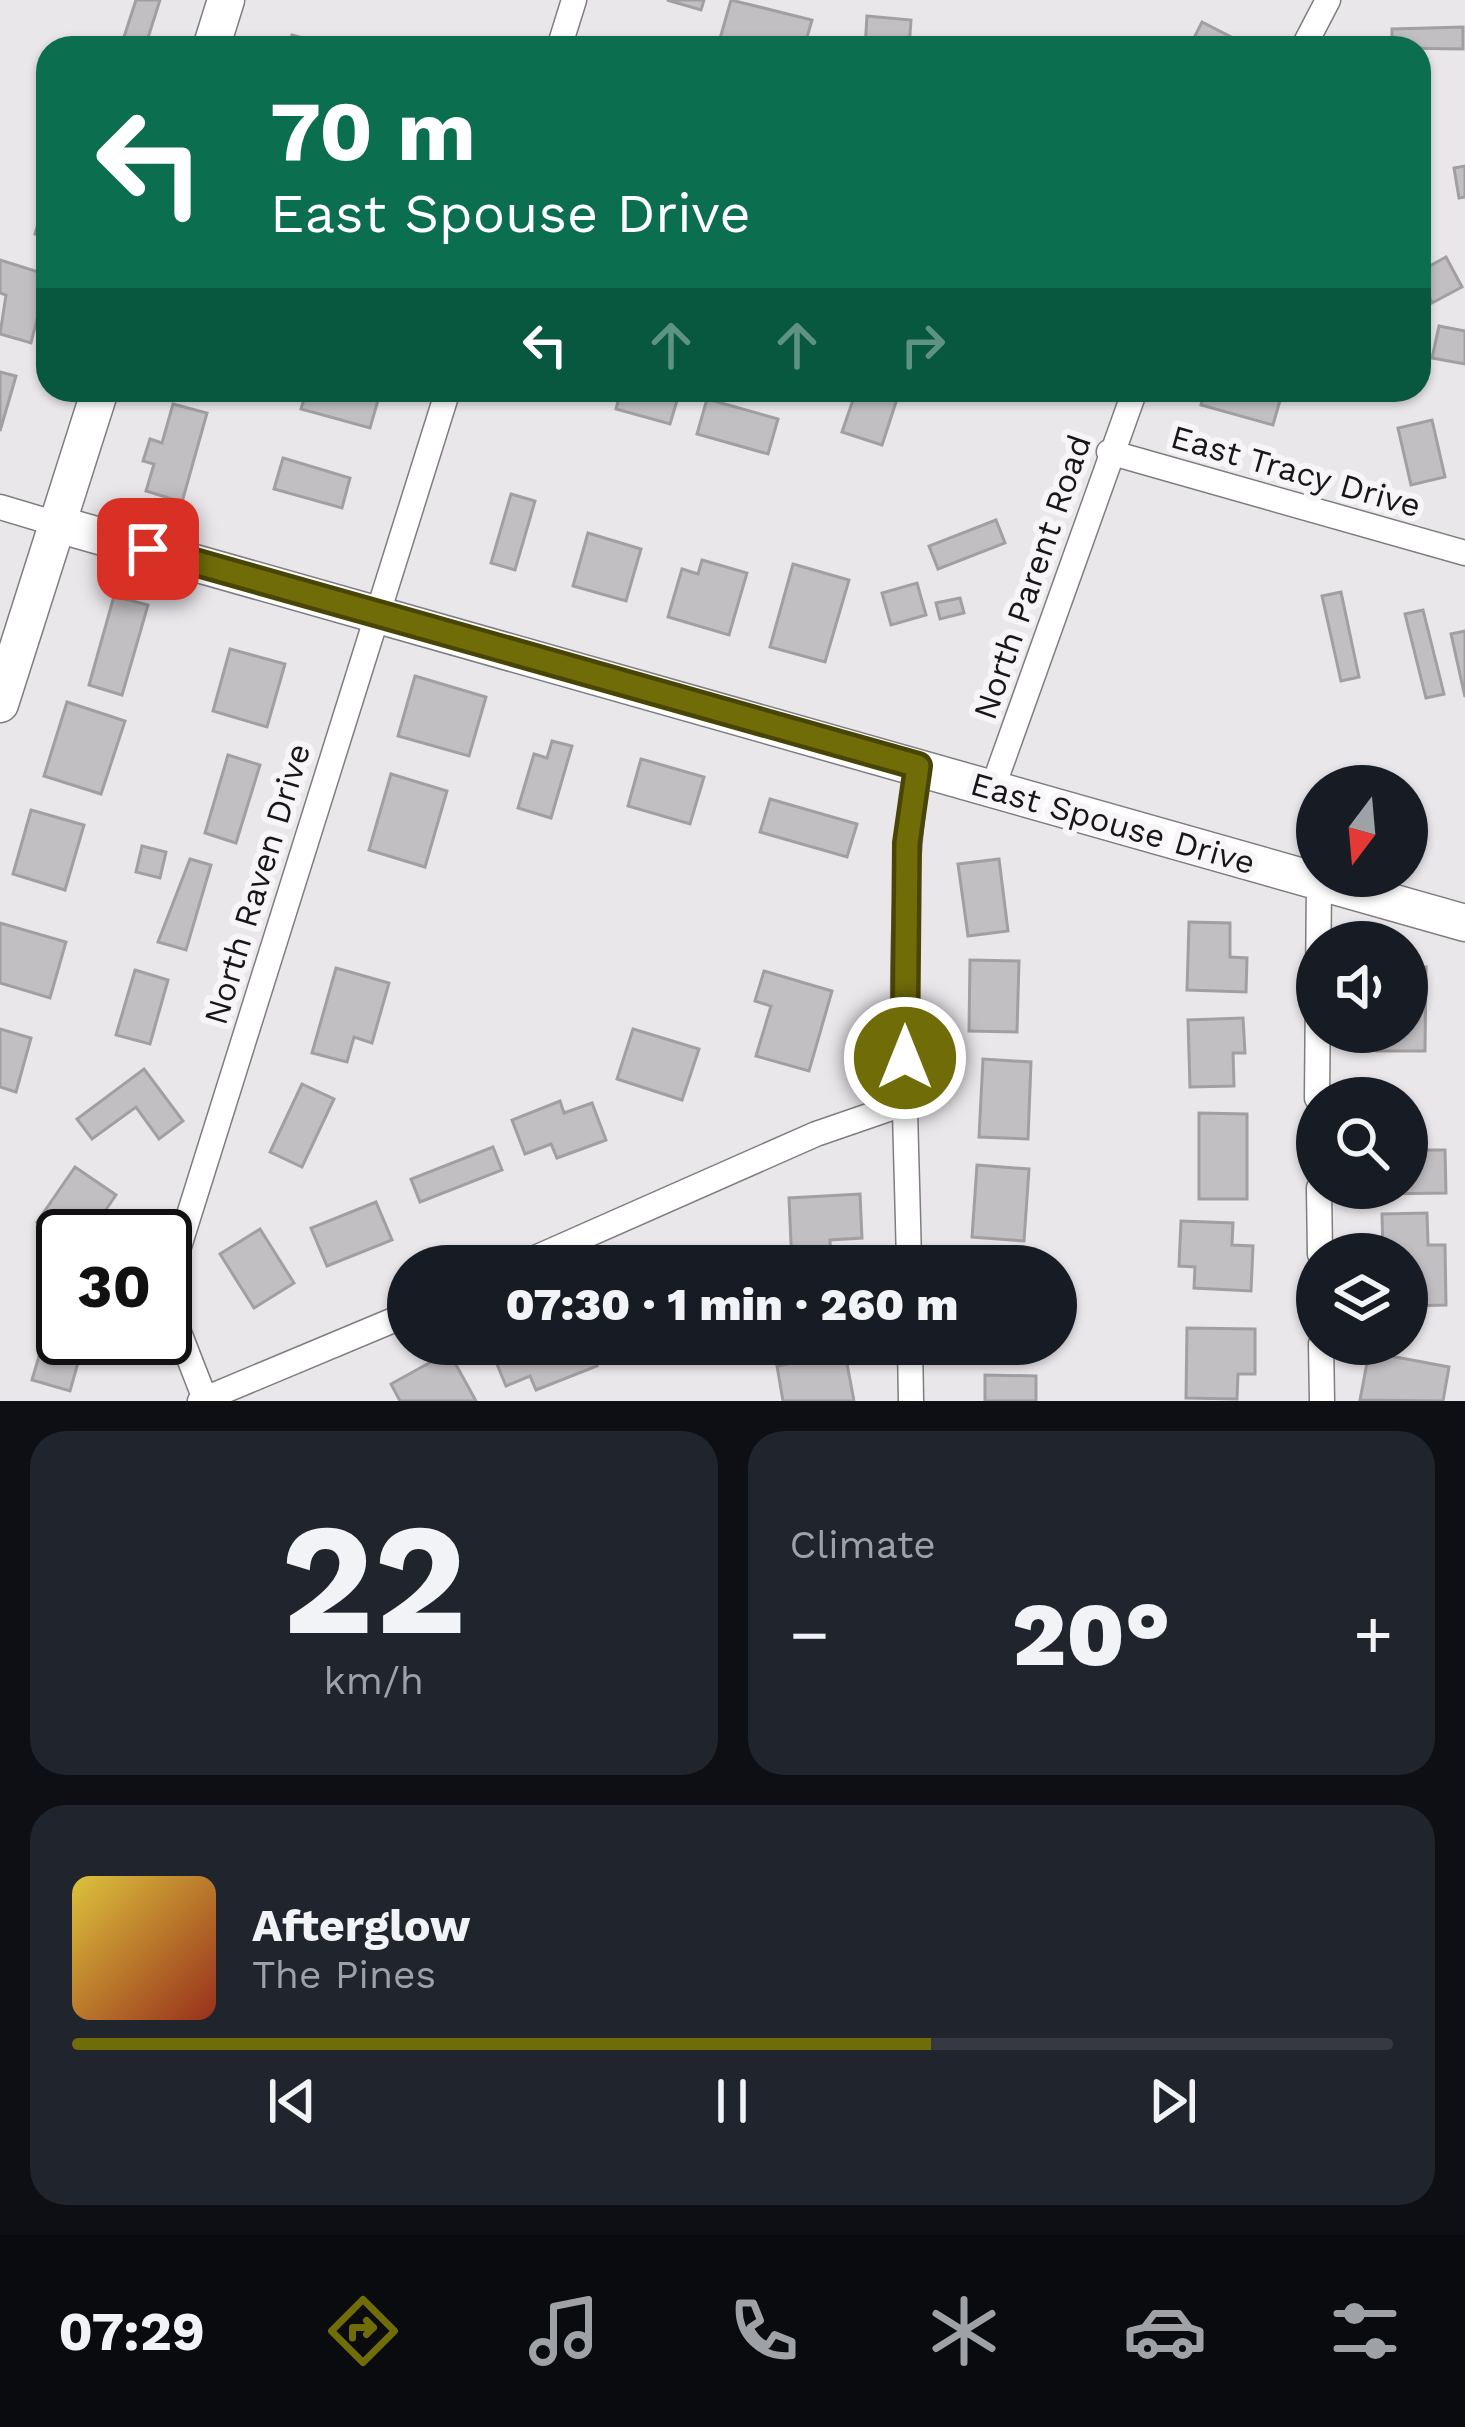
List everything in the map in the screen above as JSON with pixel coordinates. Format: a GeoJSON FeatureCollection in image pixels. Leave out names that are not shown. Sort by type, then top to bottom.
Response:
{"type":"FeatureCollection","features":[{"type":"Feature","properties":{"kind":"street"},"geometry":{"type":"LineString","coordinates":[[215,36],[226,0]]}},
{"type":"Feature","properties":{"kind":"street"},"geometry":{"type":"LineString","coordinates":[[563,36],[574,0]]}},
{"type":"Feature","properties":{"kind":"street"},"geometry":{"type":"LineString","coordinates":[[1309,36],[1328,0]]}},
{"type":"Feature","properties":{"kind":"street"},"geometry":{"type":"LineString","coordinates":[[0,704],[96,402]]}},
{"type":"Feature","properties":{"kind":"street","name":"North Raven Drive"},"geometry":{"type":"LineString","coordinates":[[203,1400],[173,1317],[177,1253],[444,402]]}},
{"type":"Feature","properties":{"kind":"street","name":"North Parent Road"},"geometry":{"type":"LineString","coordinates":[[993,787],[1130,402]]}},
{"type":"Feature","properties":{"kind":"street","name":"East Tracy Drive"},"geometry":{"type":"LineString","coordinates":[[1109,452],[1465,553]]}},
{"type":"Feature","properties":{"kind":"street","name":"East Spouse Drive"},"geometry":{"type":"LineString","coordinates":[[0,507],[1296,876]]}},
{"type":"Feature","properties":{"kind":"street"},"geometry":{"type":"LineString","coordinates":[[909,1245],[907,843],[918,766]]}},
{"type":"Feature","properties":{"kind":"street"},"geometry":{"type":"LineString","coordinates":[[1317,1077],[1319,897]]}},
{"type":"Feature","properties":{"kind":"street","name":"East Spouse Drive"},"geometry":{"type":"LineString","coordinates":[[1370,897],[1465,923]]}},
{"type":"Feature","properties":{"kind":"street"},"geometry":{"type":"LineString","coordinates":[[564,1245],[816,1133],[906,1103]]}},
{"type":"Feature","properties":{"kind":"street"},"geometry":{"type":"LineString","coordinates":[[203,1400],[387,1323]]}},
{"type":"Feature","properties":{"kind":"street"},"geometry":{"type":"LineString","coordinates":[[910,1365],[911,1401]]}},
{"type":"Feature","properties":{"kind":"street"},"geometry":{"type":"LineString","coordinates":[[1322,1365],[1322,1401]]}},
{"type":"Feature","properties":{"kind":"building"},"geometry":{"type":"Polygon","coordinates":[[[136,0],[160,0],[149,36],[124,36],[136,0]]]}},
{"type":"Feature","properties":{"kind":"building"},"geometry":{"type":"Polygon","coordinates":[[[667,0],[704,0],[701,10],[667,0]]]}},
{"type":"Feature","properties":{"kind":"building"},"geometry":{"type":"Polygon","coordinates":[[[731,0],[812,20],[807,36],[721,36],[731,0]]]}},
{"type":"Feature","properties":{"kind":"building"},"geometry":{"type":"Polygon","coordinates":[[[867,16],[911,20],[910,36],[866,36],[867,16]]]}},
{"type":"Feature","properties":{"kind":"building"},"geometry":{"type":"Polygon","coordinates":[[[1202,22],[1229,36],[1195,36],[1202,22]]]}},
{"type":"Feature","properties":{"kind":"building"},"geometry":{"type":"Polygon","coordinates":[[[1463,27],[1463,49],[1431,49],[1431,36],[1392,36],[1392,29],[1463,27]]]}},
{"type":"Feature","properties":{"kind":"building"},"geometry":{"type":"Polygon","coordinates":[[[1465,166],[1465,197],[1459,198],[1454,168],[1465,166]]]}},
{"type":"Feature","properties":{"kind":"building"},"geometry":{"type":"Polygon","coordinates":[[[1446,257],[1462,287],[1432,303],[1431,265],[1446,257]]]}},
{"type":"Feature","properties":{"kind":"building"},"geometry":{"type":"Polygon","coordinates":[[[0,260],[36,271],[31,343],[0,334],[6,295],[0,293],[0,260]]]}},
{"type":"Feature","properties":{"kind":"building"},"geometry":{"type":"Polygon","coordinates":[[[1439,326],[1465,331],[1465,364],[1432,358],[1439,326]]]}},
{"type":"Feature","properties":{"kind":"building"},"geometry":{"type":"Polygon","coordinates":[[[0,372],[16,376],[0,431],[0,372]]]}},
{"type":"Feature","properties":{"kind":"building"},"geometry":{"type":"Polygon","coordinates":[[[303,402],[378,402],[370,428],[301,409],[303,402]]]}},
{"type":"Feature","properties":{"kind":"building"},"geometry":{"type":"Polygon","coordinates":[[[618,402],[677,402],[670,424],[616,409],[618,402]]]}},
{"type":"Feature","properties":{"kind":"building"},"geometry":{"type":"Polygon","coordinates":[[[706,402],[778,419],[768,454],[697,434],[706,402]]]}},
{"type":"Feature","properties":{"kind":"building"},"geometry":{"type":"Polygon","coordinates":[[[852,402],[896,402],[882,445],[842,432],[852,402]]]}},
{"type":"Feature","properties":{"kind":"building"},"geometry":{"type":"Polygon","coordinates":[[[1202,402],[1280,402],[1273,425],[1202,402]]]}},
{"type":"Feature","properties":{"kind":"building"},"geometry":{"type":"Polygon","coordinates":[[[173,404],[207,413],[182,502],[146,491],[154,464],[143,461],[150,439],[162,443],[173,404]]]}},
{"type":"Feature","properties":{"kind":"building"},"geometry":{"type":"Polygon","coordinates":[[[1432,420],[1445,477],[1411,485],[1398,428],[1432,420]]]}},
{"type":"Feature","properties":{"kind":"building"},"geometry":{"type":"Polygon","coordinates":[[[283,458],[350,478],[342,508],[274,489],[283,458]]]}},
{"type":"Feature","properties":{"kind":"building"},"geometry":{"type":"Polygon","coordinates":[[[511,494],[535,501],[515,570],[491,563],[511,494]]]}},
{"type":"Feature","properties":{"kind":"building"},"geometry":{"type":"Polygon","coordinates":[[[996,520],[1005,543],[938,569],[929,546],[996,520]]]}},
{"type":"Feature","properties":{"kind":"building"},"geometry":{"type":"Polygon","coordinates":[[[588,533],[641,549],[626,601],[573,586],[588,533]]]}},
{"type":"Feature","properties":{"kind":"building"},"geometry":{"type":"Polygon","coordinates":[[[702,560],[747,573],[729,635],[668,617],[682,569],[698,574],[702,560]]]}},
{"type":"Feature","properties":{"kind":"building"},"geometry":{"type":"Polygon","coordinates":[[[793,564],[849,580],[825,662],[770,647],[793,564]]]}},
{"type":"Feature","properties":{"kind":"building"},"geometry":{"type":"Polygon","coordinates":[[[917,583],[926,615],[891,625],[882,593],[917,583]]]}},
{"type":"Feature","properties":{"kind":"building"},"geometry":{"type":"Polygon","coordinates":[[[1341,592],[1359,677],[1341,681],[1322,596],[1341,592]]]}},
{"type":"Feature","properties":{"kind":"building"},"geometry":{"type":"Polygon","coordinates":[[[114,596],[148,605],[122,695],[89,685],[114,596]]]}},
{"type":"Feature","properties":{"kind":"building"},"geometry":{"type":"Polygon","coordinates":[[[960,598],[964,613],[940,619],[936,603],[960,598]]]}},
{"type":"Feature","properties":{"kind":"building"},"geometry":{"type":"Polygon","coordinates":[[[1423,610],[1444,694],[1426,698],[1405,614],[1423,610]]]}},
{"type":"Feature","properties":{"kind":"building"},"geometry":{"type":"Polygon","coordinates":[[[1465,631],[1465,697],[1451,634],[1465,631]]]}},
{"type":"Feature","properties":{"kind":"building"},"geometry":{"type":"Polygon","coordinates":[[[230,649],[285,664],[267,727],[213,711],[230,649]]]}},
{"type":"Feature","properties":{"kind":"building"},"geometry":{"type":"Polygon","coordinates":[[[415,676],[486,697],[469,756],[398,736],[415,676]]]}},
{"type":"Feature","properties":{"kind":"building"},"geometry":{"type":"Polygon","coordinates":[[[67,702],[125,721],[101,794],[44,776],[67,702]]]}},
{"type":"Feature","properties":{"kind":"building"},"geometry":{"type":"Polygon","coordinates":[[[552,741],[572,746],[551,818],[518,808],[534,754],[547,758],[552,741]]]}},
{"type":"Feature","properties":{"kind":"building"},"geometry":{"type":"Polygon","coordinates":[[[228,755],[260,765],[236,843],[205,833],[228,755]]]}},
{"type":"Feature","properties":{"kind":"building"},"geometry":{"type":"Polygon","coordinates":[[[641,759],[704,777],[690,824],[628,806],[641,759]]]}},
{"type":"Feature","properties":{"kind":"building"},"geometry":{"type":"Polygon","coordinates":[[[391,774],[447,791],[425,867],[369,850],[391,774]]]}},
{"type":"Feature","properties":{"kind":"building"},"geometry":{"type":"Polygon","coordinates":[[[770,799],[857,824],[847,857],[760,832],[770,799]]]}},
{"type":"Feature","properties":{"kind":"building"},"geometry":{"type":"Polygon","coordinates":[[[31,810],[84,825],[65,890],[13,874],[31,810]]]}},
{"type":"Feature","properties":{"kind":"building"},"geometry":{"type":"Polygon","coordinates":[[[142,846],[166,852],[160,878],[136,872],[142,846]]]}},
{"type":"Feature","properties":{"kind":"building"},"geometry":{"type":"Polygon","coordinates":[[[190,859],[211,865],[186,950],[158,942],[190,859]]]}},
{"type":"Feature","properties":{"kind":"building"},"geometry":{"type":"Polygon","coordinates":[[[999,859],[1008,931],[968,936],[958,864],[999,859]]]}},
{"type":"Feature","properties":{"kind":"building"},"geometry":{"type":"Polygon","coordinates":[[[1189,922],[1230,923],[1230,957],[1247,958],[1246,992],[1187,990],[1189,922]]]}},
{"type":"Feature","properties":{"kind":"building"},"geometry":{"type":"Polygon","coordinates":[[[0,923],[66,942],[50,998],[0,983],[0,923]]]}},
{"type":"Feature","properties":{"kind":"building"},"geometry":{"type":"Polygon","coordinates":[[[970,960],[1019,961],[1017,1032],[969,1031],[970,960]]]}},
{"type":"Feature","properties":{"kind":"building"},"geometry":{"type":"Polygon","coordinates":[[[336,968],[389,983],[372,1043],[354,1037],[347,1062],[312,1053],[336,968]]]}},
{"type":"Feature","properties":{"kind":"building"},"geometry":{"type":"Polygon","coordinates":[[[135,970],[168,980],[150,1044],[116,1035],[135,970]]]}},
{"type":"Feature","properties":{"kind":"building"},"geometry":{"type":"Polygon","coordinates":[[[764,971],[832,991],[809,1071],[756,1056],[771,1006],[755,1001],[764,971]]]}},
{"type":"Feature","properties":{"kind":"building"},"geometry":{"type":"Polygon","coordinates":[[[1243,1018],[1245,1053],[1233,1053],[1234,1086],[1190,1087],[1188,1020],[1243,1018]]]}},
{"type":"Feature","properties":{"kind":"building"},"geometry":{"type":"Polygon","coordinates":[[[0,1029],[31,1038],[16,1092],[0,1087],[0,1029]]]}},
{"type":"Feature","properties":{"kind":"building"},"geometry":{"type":"Polygon","coordinates":[[[633,1029],[699,1049],[682,1100],[617,1079],[633,1029]]]}},
{"type":"Feature","properties":{"kind":"building"},"geometry":{"type":"Polygon","coordinates":[[[983,1059],[1031,1062],[1028,1139],[979,1137],[983,1059]]]}},
{"type":"Feature","properties":{"kind":"building"},"geometry":{"type":"Polygon","coordinates":[[[144,1069],[183,1121],[159,1139],[136,1107],[92,1139],[77,1119],[144,1069]]]}},
{"type":"Feature","properties":{"kind":"building"},"geometry":{"type":"Polygon","coordinates":[[[302,1084],[334,1099],[302,1167],[270,1152],[302,1084]]]}},
{"type":"Feature","properties":{"kind":"building"},"geometry":{"type":"Polygon","coordinates":[[[560,1101],[564,1113],[592,1103],[606,1140],[557,1158],[551,1144],[525,1154],[512,1120],[560,1101]]]}},
{"type":"Feature","properties":{"kind":"building"},"geometry":{"type":"Polygon","coordinates":[[[1199,1113],[1247,1114],[1247,1199],[1199,1199],[1199,1113]]]}},
{"type":"Feature","properties":{"kind":"building"},"geometry":{"type":"Polygon","coordinates":[[[493,1147],[502,1170],[420,1202],[411,1179],[493,1147]]]}},
{"type":"Feature","properties":{"kind":"building"},"geometry":{"type":"Polygon","coordinates":[[[1428,1150],[1445,1150],[1446,1193],[1428,1193],[1428,1150]]]}},
{"type":"Feature","properties":{"kind":"building"},"geometry":{"type":"Polygon","coordinates":[[[977,1165],[1029,1169],[1024,1241],[972,1237],[977,1165]]]}},
{"type":"Feature","properties":{"kind":"building"},"geometry":{"type":"Polygon","coordinates":[[[75,1167],[116,1195],[106,1209],[46,1209],[75,1167]]]}},
{"type":"Feature","properties":{"kind":"building"},"geometry":{"type":"Polygon","coordinates":[[[860,1194],[862,1238],[830,1240],[830,1245],[791,1245],[789,1198],[860,1194]]]}},
{"type":"Feature","properties":{"kind":"building"},"geometry":{"type":"Polygon","coordinates":[[[376,1202],[392,1240],[327,1266],[311,1228],[376,1202]]]}},
{"type":"Feature","properties":{"kind":"building"},"geometry":{"type":"Polygon","coordinates":[[[1427,1213],[1428,1233],[1382,1233],[1382,1214],[1427,1213]]]}},
{"type":"Feature","properties":{"kind":"building"},"geometry":{"type":"Polygon","coordinates":[[[1181,1221],[1233,1223],[1232,1245],[1253,1246],[1251,1291],[1194,1288],[1195,1267],[1179,1266],[1181,1221]]]}},
{"type":"Feature","properties":{"kind":"building"},"geometry":{"type":"Polygon","coordinates":[[[260,1229],[294,1283],[254,1308],[220,1254],[260,1229]]]}},
{"type":"Feature","properties":{"kind":"building"},"geometry":{"type":"Polygon","coordinates":[[[1428,1245],[1445,1245],[1446,1305],[1428,1305],[1428,1245]]]}},
{"type":"Feature","properties":{"kind":"building"},"geometry":{"type":"Polygon","coordinates":[[[1187,1328],[1255,1329],[1255,1374],[1238,1374],[1237,1399],[1186,1398],[1187,1328]]]}},
{"type":"Feature","properties":{"kind":"building"},"geometry":{"type":"Polygon","coordinates":[[[36,1365],[77,1365],[70,1391],[32,1380],[36,1365]]]}},
{"type":"Feature","properties":{"kind":"building"},"geometry":{"type":"Polygon","coordinates":[[[425,1365],[456,1365],[476,1401],[400,1401],[391,1384],[425,1365]]]}},
{"type":"Feature","properties":{"kind":"building"},"geometry":{"type":"Polygon","coordinates":[[[497,1365],[597,1366],[536,1390],[530,1376],[506,1386],[497,1365]]]}},
{"type":"Feature","properties":{"kind":"building"},"geometry":{"type":"Polygon","coordinates":[[[847,1365],[854,1401],[783,1401],[777,1366],[847,1365]]]}},
{"type":"Feature","properties":{"kind":"building"},"geometry":{"type":"Polygon","coordinates":[[[1367,1365],[1449,1367],[1443,1401],[1360,1400],[1367,1365]]]}},
{"type":"Feature","properties":{"kind":"building"},"geometry":{"type":"Polygon","coordinates":[[[985,1375],[1036,1376],[1036,1401],[985,1401],[985,1375]]]}},
{"type":"Feature","properties":{"kind":"route"},"geometry":{"type":"LineString","coordinates":[[148,549],[918,766],[907,843],[905,1058]]}}]}
